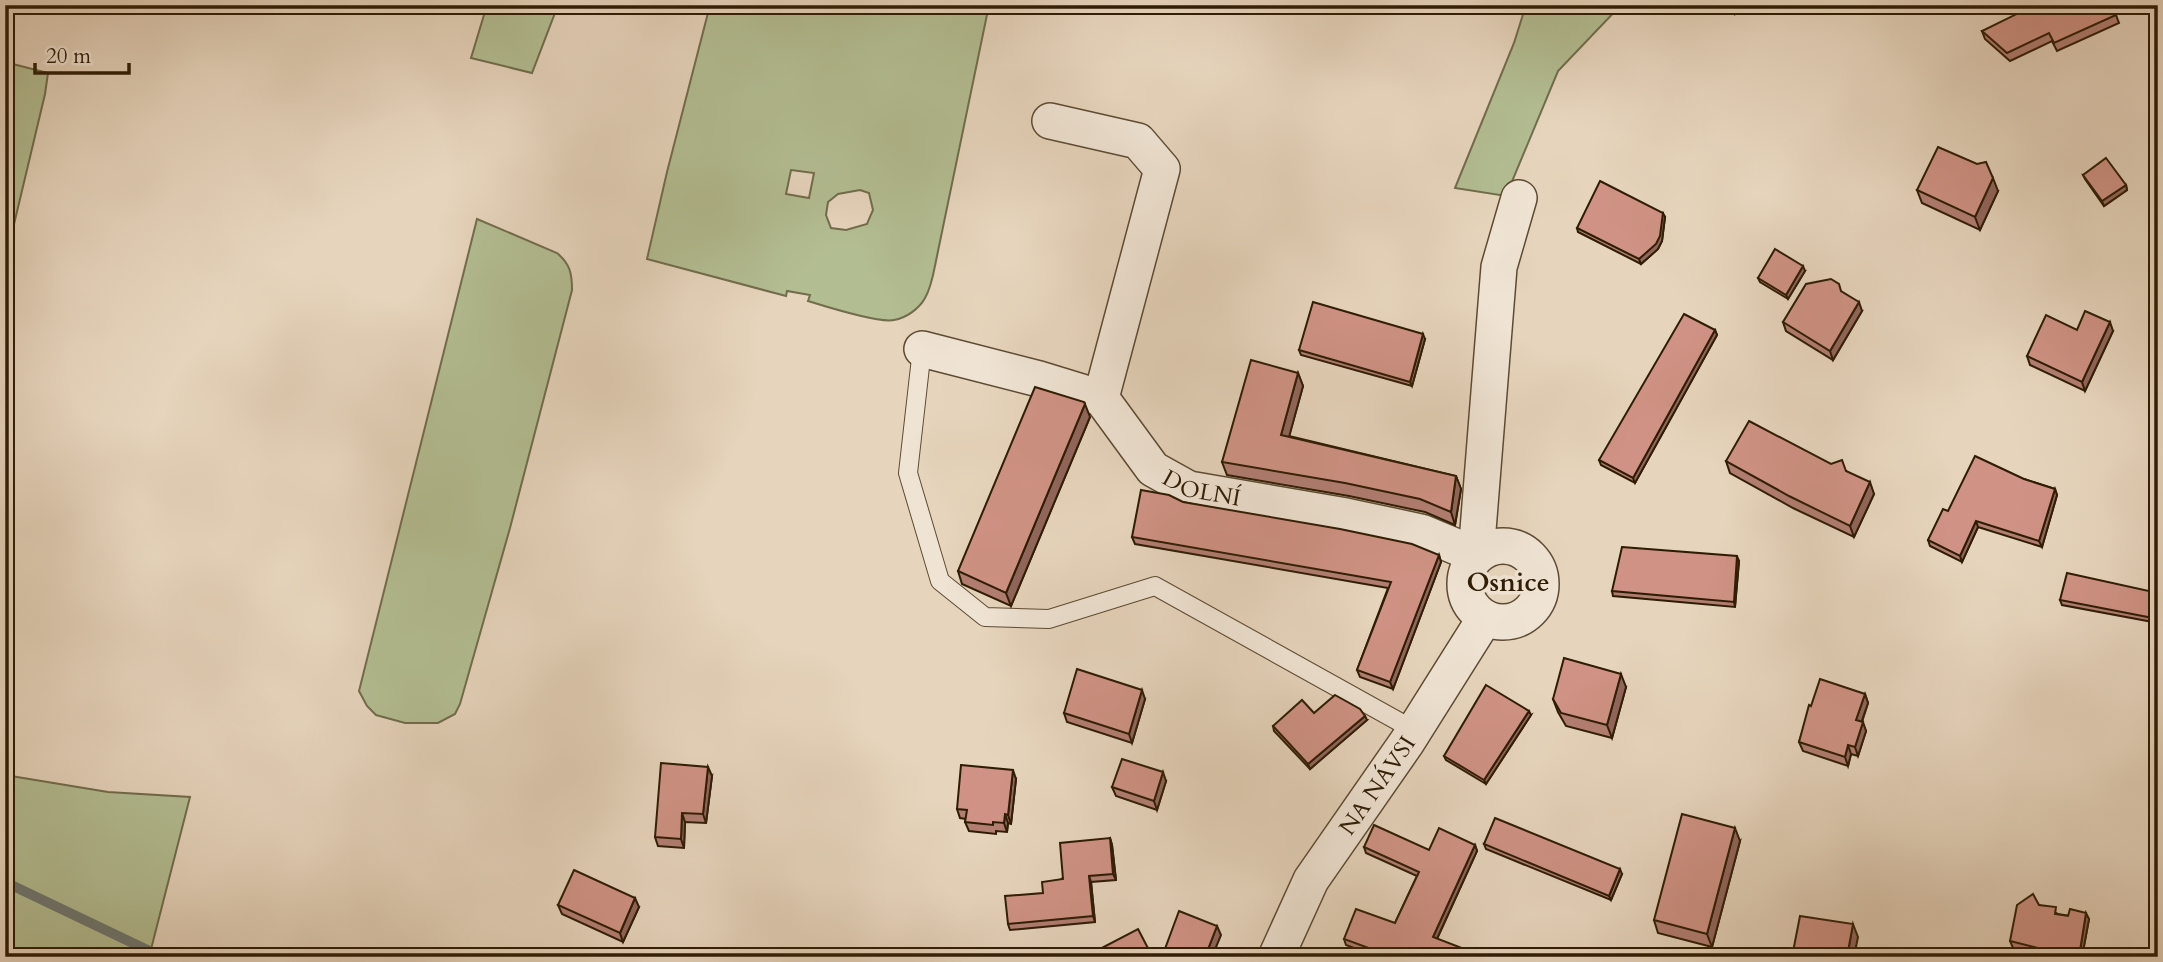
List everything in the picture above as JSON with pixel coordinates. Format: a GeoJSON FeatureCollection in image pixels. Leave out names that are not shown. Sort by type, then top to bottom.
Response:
{"type":"FeatureCollection","features":[{"type":"Feature","properties":{"kind":"street"},"geometry":{"type":"LineString","coordinates":[[922,349],[1101,398],[1162,169],[1138,141],[1050,121]]}},
{"type":"Feature","properties":{"kind":"street"},"geometry":{"type":"LineString","coordinates":[[1476,555],[1499,267],[1519,198]]}},
{"type":"Feature","properties":{"kind":"street","name":"DOLNÍ"},"geometry":{"type":"LineString","coordinates":[[1101,398],[1153,469],[1189,489],[1421,532],[1476,555]]}},
{"type":"Feature","properties":{"kind":"street"},"geometry":{"type":"LineString","coordinates":[[1500,545],[1514,547],[1535,562],[1540,574],[1541,588],[1538,600],[1521,618],[1497,622],[1485,618],[1475,610],[1464,589],[1465,576],[1476,555],[1500,545]]}},
{"type":"Feature","properties":{"kind":"street","name":"NA NÁVSI"},"geometry":{"type":"LineString","coordinates":[[1276,957],[1311,880],[1414,730],[1485,618]]}},
{"type":"Feature","properties":{"kind":"lane"},"geometry":{"type":"LineString","coordinates":[[922,349],[908,472],[940,581],[985,617],[1049,619],[1155,586],[1414,730]]}},
{"type":"Feature","properties":{"kind":"green space"},"geometry":{"type":"Polygon","coordinates":[[[487,5],[558,5],[532,73],[471,58],[487,5]]]}},
{"type":"Feature","properties":{"kind":"green space"},"geometry":{"type":"Polygon","coordinates":[[[710,5],[989,5],[932,278],[922,302],[908,315],[894,320],[865,317],[808,301],[810,295],[787,291],[786,296],[647,259],[710,5]],[[791,170],[786,194],[809,198],[814,173],[791,170]],[[860,190],[838,194],[828,202],[826,215],[831,228],[846,230],[867,224],[873,210],[869,193],[860,190]]]}},
{"type":"Feature","properties":{"kind":"green space"},"geometry":{"type":"Polygon","coordinates":[[[1526,5],[1621,5],[1558,71],[1506,196],[1455,188],[1514,43],[1526,5]]]}},
{"type":"Feature","properties":{"kind":"green space"},"geometry":{"type":"Polygon","coordinates":[[[5,62],[48,73],[5,262],[5,62]]]}},
{"type":"Feature","properties":{"kind":"green space"},"geometry":{"type":"Polygon","coordinates":[[[477,219],[557,253],[569,269],[572,290],[510,528],[460,704],[455,714],[438,723],[405,723],[376,715],[367,706],[359,691],[477,219]]]}},
{"type":"Feature","properties":{"kind":"green space"},"geometry":{"type":"Polygon","coordinates":[[[5,775],[108,792],[190,797],[149,957],[5,957],[5,775]]]}},
{"type":"Feature","properties":{"kind":"building"},"geometry":{"type":"Polygon","coordinates":[[[2035,5],[2111,5],[2116,15],[2054,43],[2049,33],[2007,53],[1982,31],[2035,5]]]}},
{"type":"Feature","properties":{"kind":"building"},"geometry":{"type":"Polygon","coordinates":[[[1938,147],[1977,164],[1986,162],[1993,178],[1975,217],[1917,190],[1938,147]]]}},
{"type":"Feature","properties":{"kind":"building"},"geometry":{"type":"Polygon","coordinates":[[[2106,158],[2126,185],[2102,201],[2083,175],[2106,158]]]}},
{"type":"Feature","properties":{"kind":"building"},"geometry":{"type":"Polygon","coordinates":[[[1600,181],[1663,213],[1660,236],[1656,244],[1639,259],[1577,228],[1600,181]]]}},
{"type":"Feature","properties":{"kind":"building"},"geometry":{"type":"Polygon","coordinates":[[[1775,249],[1803,266],[1786,295],[1758,278],[1775,249]]]}},
{"type":"Feature","properties":{"kind":"building"},"geometry":{"type":"Polygon","coordinates":[[[1831,279],[1839,284],[1841,291],[1859,302],[1830,351],[1783,322],[1806,284],[1831,279]]]}},
{"type":"Feature","properties":{"kind":"building"},"geometry":{"type":"Polygon","coordinates":[[[1313,302],[1423,334],[1410,382],[1299,350],[1313,302]]]}},
{"type":"Feature","properties":{"kind":"building"},"geometry":{"type":"Polygon","coordinates":[[[2085,311],[2110,322],[2082,382],[2027,356],[2046,315],[2077,330],[2085,311]]]}},
{"type":"Feature","properties":{"kind":"building"},"geometry":{"type":"Polygon","coordinates":[[[1684,314],[1715,330],[1633,478],[1599,460],[1684,314]]]}},
{"type":"Feature","properties":{"kind":"building"},"geometry":{"type":"Polygon","coordinates":[[[1251,360],[1298,373],[1281,435],[1456,476],[1451,512],[1420,499],[1222,462],[1251,360]]]}},
{"type":"Feature","properties":{"kind":"building"},"geometry":{"type":"Polygon","coordinates":[[[1035,387],[1085,404],[1006,593],[958,571],[1035,387]]]}},
{"type":"Feature","properties":{"kind":"building"},"geometry":{"type":"Polygon","coordinates":[[[1749,421],[1831,464],[1842,460],[1846,471],[1870,482],[1850,526],[1726,461],[1749,421]]]}},
{"type":"Feature","properties":{"kind":"building"},"geometry":{"type":"Polygon","coordinates":[[[1975,456],[2024,479],[2055,489],[2039,541],[1976,521],[1960,556],[1928,540],[1943,509],[1948,511],[1975,456]]]}},
{"type":"Feature","properties":{"kind":"building"},"geometry":{"type":"Polygon","coordinates":[[[1141,490],[1169,495],[1183,502],[1412,544],[1439,555],[1390,682],[1357,670],[1391,582],[1132,537],[1141,490]]]}},
{"type":"Feature","properties":{"kind":"building"},"geometry":{"type":"Polygon","coordinates":[[[1622,547],[1737,556],[1734,602],[1612,591],[1622,547]]]}},
{"type":"Feature","properties":{"kind":"building"},"geometry":{"type":"Polygon","coordinates":[[[2067,573],[2158,593],[2158,619],[2060,600],[2067,573]]]}},
{"type":"Feature","properties":{"kind":"building"},"geometry":{"type":"Polygon","coordinates":[[[1564,658],[1621,674],[1607,725],[1561,713],[1553,699],[1564,658]]]}},
{"type":"Feature","properties":{"kind":"building"},"geometry":{"type":"Polygon","coordinates":[[[1077,669],[1142,690],[1129,734],[1064,713],[1077,669]]]}},
{"type":"Feature","properties":{"kind":"building"},"geometry":{"type":"Polygon","coordinates":[[[1820,679],[1865,694],[1856,720],[1863,722],[1855,747],[1848,745],[1845,757],[1799,742],[1809,705],[1811,706],[1820,679]]]}},
{"type":"Feature","properties":{"kind":"building"},"geometry":{"type":"Polygon","coordinates":[[[1486,685],[1529,711],[1484,780],[1444,756],[1486,685]]]}},
{"type":"Feature","properties":{"kind":"building"},"geometry":{"type":"Polygon","coordinates":[[[1335,695],[1360,709],[1365,716],[1308,764],[1273,726],[1302,700],[1314,713],[1335,695]]]}},
{"type":"Feature","properties":{"kind":"building"},"geometry":{"type":"Polygon","coordinates":[[[1122,759],[1163,772],[1154,801],[1112,787],[1122,759]]]}},
{"type":"Feature","properties":{"kind":"building"},"geometry":{"type":"Polygon","coordinates":[[[661,763],[708,767],[703,814],[682,813],[681,839],[655,837],[661,763]]]}},
{"type":"Feature","properties":{"kind":"building"},"geometry":{"type":"Polygon","coordinates":[[[961,765],[1013,770],[1008,815],[1005,814],[1004,823],[993,822],[993,825],[965,822],[967,810],[957,809],[961,765]]]}},
{"type":"Feature","properties":{"kind":"building"},"geometry":{"type":"Polygon","coordinates":[[[1682,814],[1735,828],[1707,934],[1654,920],[1682,814]]]}},
{"type":"Feature","properties":{"kind":"building"},"geometry":{"type":"Polygon","coordinates":[[[1495,818],[1620,869],[1609,896],[1484,844],[1495,818]]]}},
{"type":"Feature","properties":{"kind":"building"},"geometry":{"type":"Polygon","coordinates":[[[1374,825],[1429,850],[1439,828],[1475,845],[1433,937],[1467,950],[1464,957],[1393,957],[1344,939],[1356,909],[1395,923],[1419,872],[1364,847],[1374,825]]]}},
{"type":"Feature","properties":{"kind":"building"},"geometry":{"type":"Polygon","coordinates":[[[1110,838],[1113,874],[1089,876],[1093,916],[1008,924],[1005,896],[1043,893],[1042,882],[1063,879],[1060,843],[1110,838]]]}},
{"type":"Feature","properties":{"kind":"building"},"geometry":{"type":"Polygon","coordinates":[[[574,870],[635,898],[620,933],[558,905],[574,870]]]}},
{"type":"Feature","properties":{"kind":"building"},"geometry":{"type":"Polygon","coordinates":[[[2033,894],[2039,905],[2056,907],[2055,914],[2068,916],[2070,909],[2086,913],[2079,957],[2056,957],[2058,953],[2010,941],[2017,905],[2033,894]]]}},
{"type":"Feature","properties":{"kind":"building"},"geometry":{"type":"Polygon","coordinates":[[[1179,911],[1217,926],[1205,957],[1162,957],[1179,911]]]}},
{"type":"Feature","properties":{"kind":"building"},"geometry":{"type":"Polygon","coordinates":[[[1800,916],[1853,924],[1847,957],[1792,957],[1800,916]]]}},
{"type":"Feature","properties":{"kind":"building"},"geometry":{"type":"Polygon","coordinates":[[[1138,929],[1151,954],[1146,957],[1099,957],[1096,951],[1138,929]]]}},
{"type":"Feature","properties":{"kind":"waterway"},"geometry":{"type":"LineString","coordinates":[[5,882],[162,957]]}},
{"type":"Feature","properties":{"kind":"district","name":"Osnice"},"geometry":{"type":"Point","coordinates":[1508,582]}}]}
